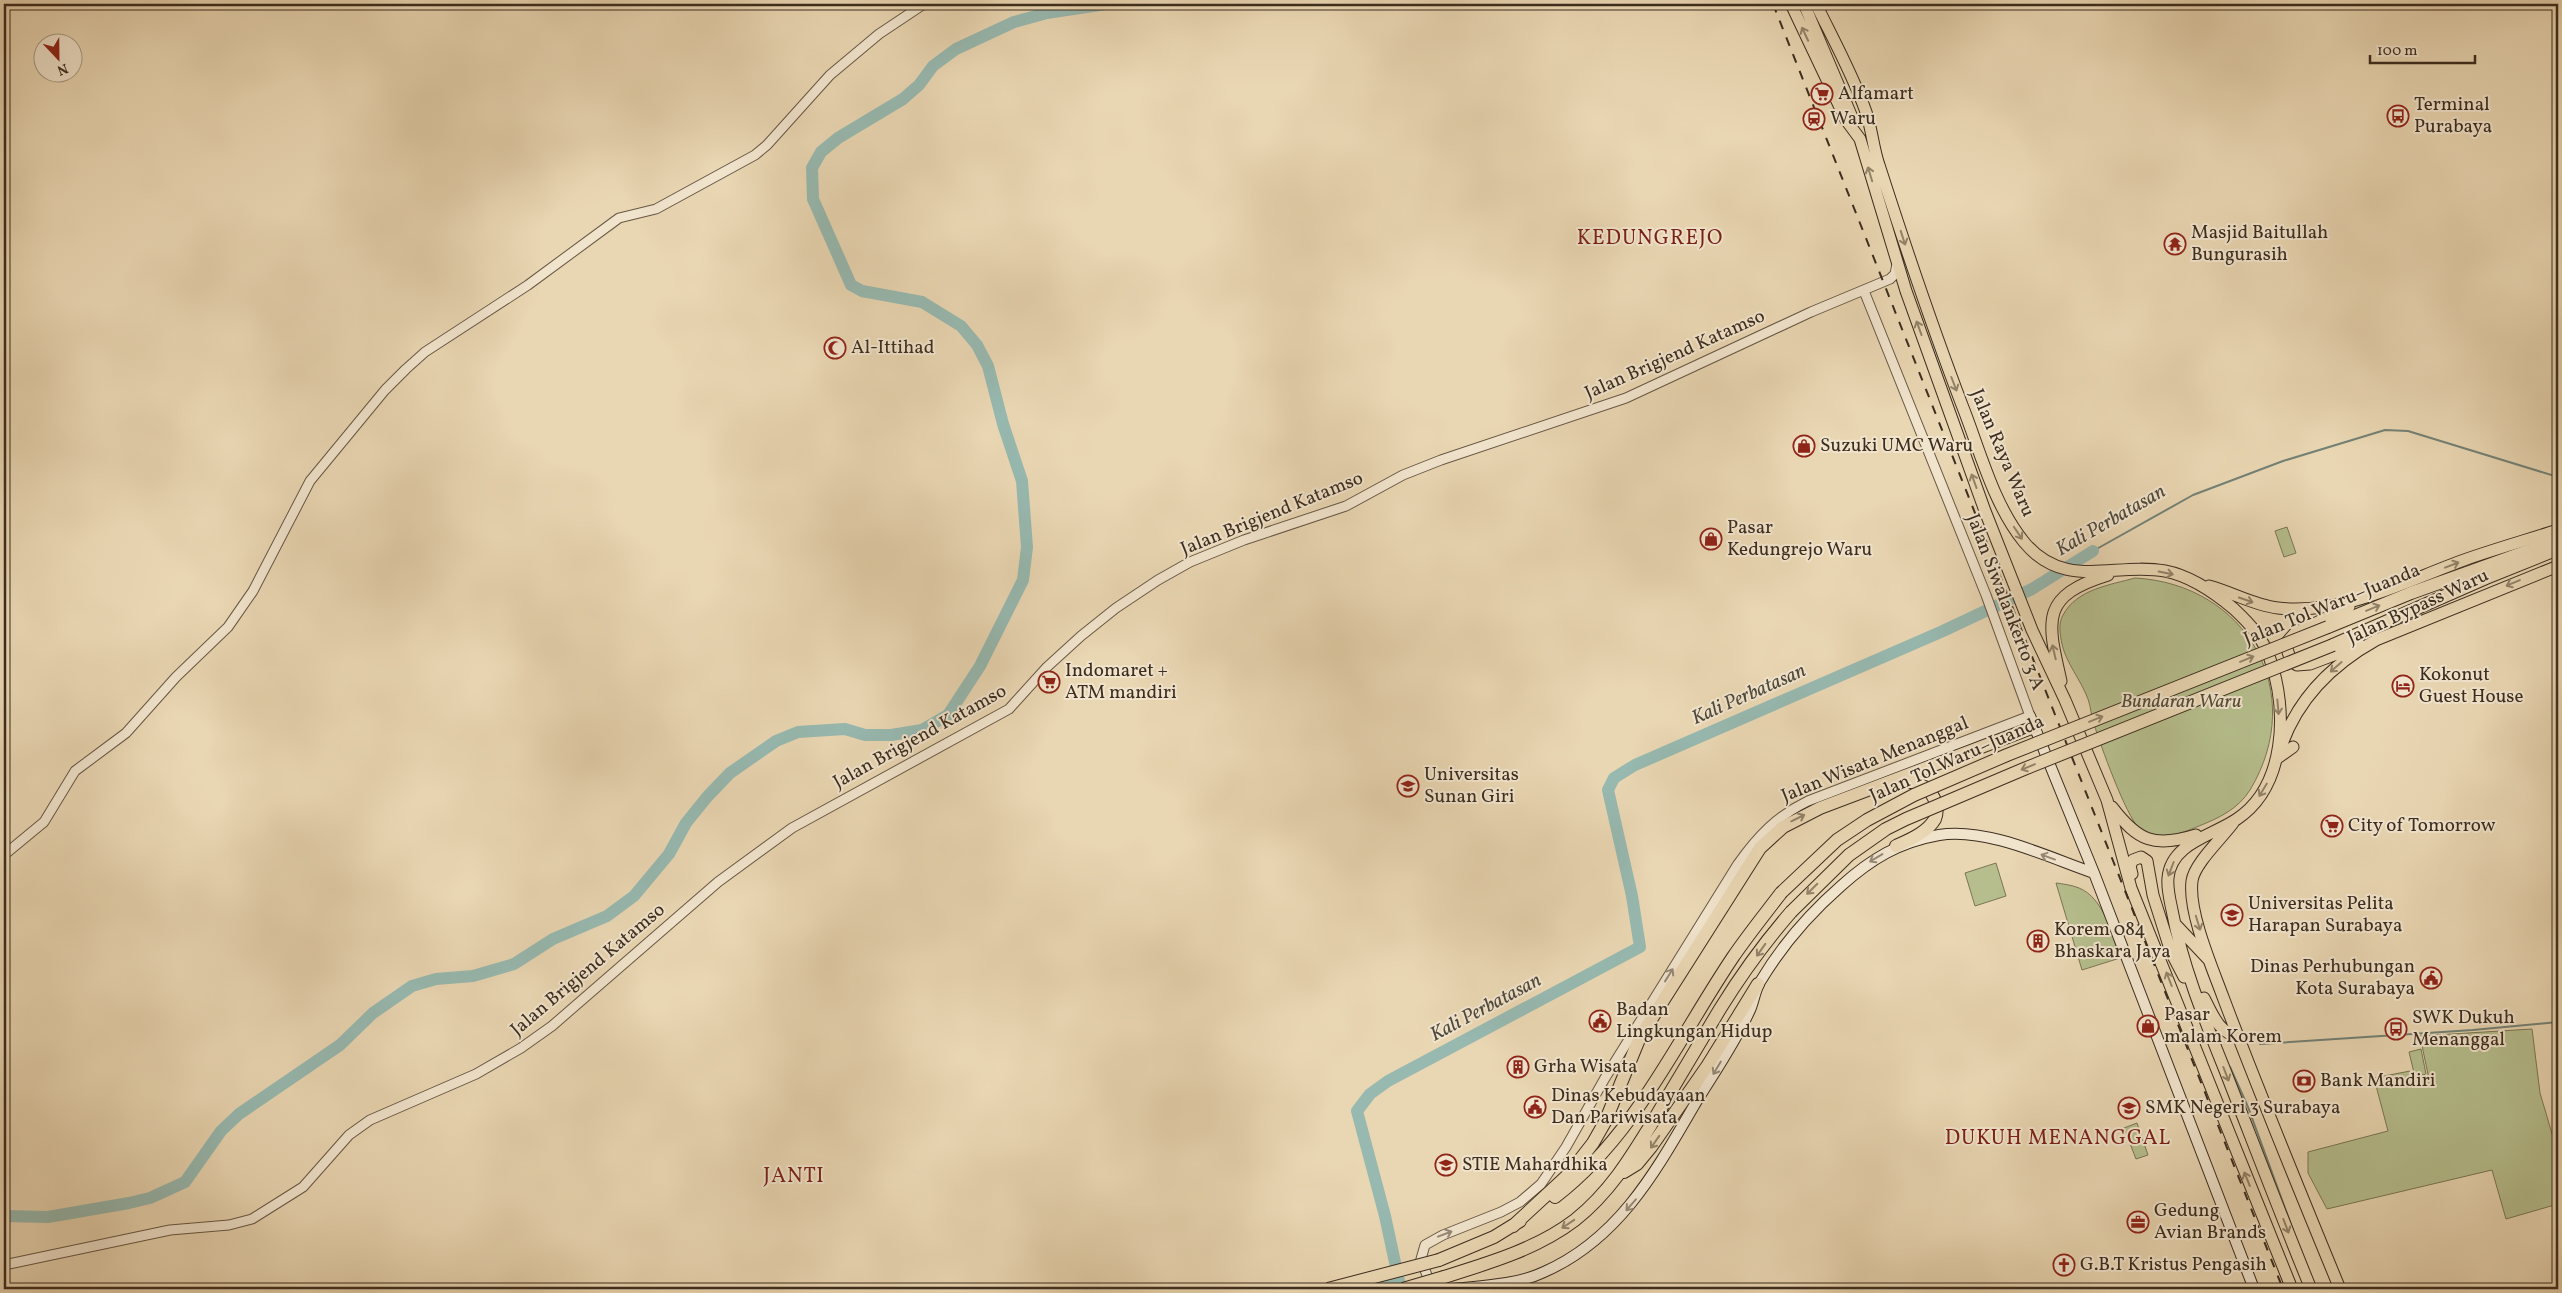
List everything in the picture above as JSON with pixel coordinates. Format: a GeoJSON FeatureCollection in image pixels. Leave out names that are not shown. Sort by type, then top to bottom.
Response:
{"type":"FeatureCollection","features":[{"type":"Feature","properties":{"kind":"highway","name":"Jalan Raya Waru"},"geometry":{"type":"LineString","coordinates":[[1791,4],[1846,120],[1860,139],[1906,291],[2022,607],[2065,700],[2107,800]]}},
{"type":"Feature","properties":{"kind":"highway"},"geometry":{"type":"LineString","coordinates":[[1804,4],[1860,139]]}},
{"type":"Feature","properties":{"kind":"highway","name":"Jalan Raya Waru"},"geometry":{"type":"LineString","coordinates":[[1816,4],[1865,108],[1872,142],[1931,322],[1995,490],[2014,528],[2023,541],[2039,557],[2068,571],[2166,572],[2200,584],[2229,604],[2253,627],[2266,648],[2277,689],[2277,756],[2272,772],[2259,797],[2236,820],[2220,829]]}},
{"type":"Feature","properties":{"kind":"highway"},"geometry":{"type":"LineString","coordinates":[[1816,30],[1831,55],[1872,142]]}},
{"type":"Feature","properties":{"kind":"highway","name":"Jalan Bypass Waru"},"geometry":{"type":"LineString","coordinates":[[2200,584],[2258,604],[2277,608],[2314,609],[2373,597],[2464,560],[2558,530]]}},
{"type":"Feature","properties":{"kind":"highway","name":"Jalan Tol Waru–Juanda"},"geometry":{"type":"LineString","coordinates":[[1328,1289],[1439,1260],[1486,1242],[1513,1226],[1569,1186],[1616,1138],[1642,1102],[1734,956],[1781,894],[1837,840],[1867,820],[1914,794],[2007,755],[2411,593],[2558,540]]}},
{"type":"Feature","properties":{"kind":"highway","name":"Jalan Tol Waru–Juanda"},"geometry":{"type":"LineString","coordinates":[[1403,1289],[1496,1260],[1548,1238],[1574,1220],[1620,1175],[1720,1008],[1769,938],[1791,912],[1849,855],[1886,829],[2024,768],[2333,645],[2486,578],[2558,549]]}},
{"type":"Feature","properties":{"kind":"highway"},"geometry":{"type":"LineString","coordinates":[[2486,578],[2558,558]]}},
{"type":"Feature","properties":{"kind":"highway","name":"Jalan Bypass Waru"},"geometry":{"type":"LineString","coordinates":[[2277,756],[2296,713],[2323,678],[2357,651],[2376,640],[2558,566]]}},
{"type":"Feature","properties":{"kind":"highway"},"geometry":{"type":"LineString","coordinates":[[2065,700],[2052,640],[2056,607],[2060,598],[2078,586],[2109,575],[2130,571]]}},
{"type":"Feature","properties":{"kind":"highway"},"geometry":{"type":"LineString","coordinates":[[2373,597],[2294,633],[2286,646],[2291,661],[2302,665],[2376,640]]}},
{"type":"Feature","properties":{"kind":"highway"},"geometry":{"type":"LineString","coordinates":[[1513,1226],[1568,1175],[1593,1143],[1608,1115],[1640,1037],[1760,848],[1776,832],[1791,821],[2032,722]]}},
{"type":"Feature","properties":{"kind":"highway"},"geometry":{"type":"LineString","coordinates":[[2277,756],[2292,747]]}},
{"type":"Feature","properties":{"kind":"highway"},"geometry":{"type":"LineString","coordinates":[[1889,781],[1908,781],[1922,784],[1934,796],[1937,808],[1935,819],[1924,831],[1896,846]]}},
{"type":"Feature","properties":{"kind":"highway"},"geometry":{"type":"LineString","coordinates":[[2107,800],[2134,833],[2151,840],[2182,840],[2220,829]]}},
{"type":"Feature","properties":{"kind":"highway"},"geometry":{"type":"LineString","coordinates":[[2107,800],[2131,888],[2146,921],[2292,1289]]}},
{"type":"Feature","properties":{"kind":"highway"},"geometry":{"type":"LineString","coordinates":[[2236,820],[2198,864],[2192,879],[2192,904],[2210,962],[2238,1036],[2340,1289]]}},
{"type":"Feature","properties":{"kind":"highway"},"geometry":{"type":"LineString","coordinates":[[2220,829],[2185,848],[2171,865],[2168,886],[2175,924],[2187,971],[2311,1289]]}},
{"type":"Feature","properties":{"kind":"highway"},"geometry":{"type":"LineString","coordinates":[[2146,921],[2130,866],[2133,860],[2137,858],[2144,859],[2150,866],[2153,895],[2171,952],[2194,989]]}},
{"type":"Feature","properties":{"kind":"highway"},"geometry":{"type":"LineString","coordinates":[[2175,924],[2210,962]]}},
{"type":"Feature","properties":{"kind":"highway"},"geometry":{"type":"LineString","coordinates":[[2187,971],[2220,1027],[2238,1036]]}},
{"type":"Feature","properties":{"kind":"highway"},"geometry":{"type":"LineString","coordinates":[[1620,1175],[1637,1164],[1651,1147],[1708,1065],[1758,984]]}},
{"type":"Feature","properties":{"kind":"highway"},"geometry":{"type":"LineString","coordinates":[[2306,1278],[2318,1289]]}},
{"type":"Feature","properties":{"kind":"main road","name":"Jalan Siwalankerto 3 A"},"geometry":{"type":"LineString","coordinates":[[2032,722],[2094,873],[2254,1289]]}},
{"type":"Feature","properties":{"kind":"main road"},"geometry":{"type":"LineString","coordinates":[[1451,1289],[1538,1275],[1559,1265],[1612,1226],[1639,1196],[1673,1144],[1747,1015],[1758,984],[1785,943],[1816,908],[1864,866],[1896,846],[1940,835],[1973,835],[1997,840],[2094,873]]}},
{"type":"Feature","properties":{"kind":"street"},"geometry":{"type":"LineString","coordinates":[[4,855],[44,822],[75,771],[126,733],[176,677],[232,622],[253,591],[310,481],[385,390],[406,369],[430,349],[528,285],[619,218],[656,209],[754,155],[766,145],[830,75],[879,34],[924,4]]}},
{"type":"Feature","properties":{"kind":"street"},"geometry":{"type":"LineString","coordinates":[[1897,263],[1895,274],[1890,280],[1899,284],[1906,291]]}},
{"type":"Feature","properties":{"kind":"street","name":"Jalan Brigjend Katamso"},"geometry":{"type":"LineString","coordinates":[[4,1265],[170,1230],[229,1225],[252,1218],[303,1187],[349,1135],[360,1126],[380,1115],[476,1074],[521,1048],[552,1026],[718,882],[775,839],[867,785],[1010,709],[1047,667],[1081,636],[1116,608],[1158,580],[1190,562],[1244,540],[1346,506],[1403,475],[1441,460],[1626,398],[1796,319],[1890,280]]}},
{"type":"Feature","properties":{"kind":"street","name":"Jalan Siwalankerto 3 A"},"geometry":{"type":"LineString","coordinates":[[1864,291],[1986,595],[2032,722]]}},
{"type":"Feature","properties":{"kind":"street","name":"Jalan Wisata Menanggal"},"geometry":{"type":"LineString","coordinates":[[1432,1289],[1421,1259],[1425,1245],[1443,1235],[1501,1212],[1520,1202],[1541,1184],[1566,1147],[1605,1078],[1738,864],[1763,831],[1781,816],[1808,801],[2032,722]]}},
{"type":"Feature","properties":{"kind":"green space"},"geometry":{"type":"Polygon","coordinates":[[[2287,527],[2296,553],[2284,557],[2275,531],[2287,527]]]}},
{"type":"Feature","properties":{"kind":"green space","name":"Bundaran Waru"},"geometry":{"type":"Polygon","coordinates":[[[2135,578],[2174,585],[2208,600],[2236,622],[2256,650],[2269,681],[2273,716],[2267,753],[2250,790],[2240,803],[2221,816],[2192,829],[2169,836],[2146,833],[2139,828],[2127,809],[2102,747],[2088,699],[2064,651],[2060,633],[2060,622],[2063,615],[2077,599],[2095,589],[2135,578]]]}},
{"type":"Feature","properties":{"kind":"green space"},"geometry":{"type":"Polygon","coordinates":[[[1996,863],[2006,896],[1975,906],[1965,873],[1996,863]]]}},
{"type":"Feature","properties":{"kind":"green space"},"geometry":{"type":"Polygon","coordinates":[[[2056,883],[2079,888],[2095,900],[2106,918],[2120,958],[2082,970],[2056,883]]]}},
{"type":"Feature","properties":{"kind":"green space"},"geometry":{"type":"Polygon","coordinates":[[[2532,1029],[2540,1093],[2558,1154],[2558,1204],[2506,1219],[2492,1170],[2327,1209],[2308,1173],[2308,1152],[2388,1131],[2374,1078],[2410,1071],[2413,1081],[2429,1079],[2420,1036],[2532,1029]]]}},
{"type":"Feature","properties":{"kind":"green space"},"geometry":{"type":"Polygon","coordinates":[[[2421,1049],[2426,1074],[2415,1077],[2409,1052],[2421,1049]]]}},
{"type":"Feature","properties":{"kind":"green space"},"geometry":{"type":"Polygon","coordinates":[[[2137,1123],[2148,1155],[2136,1159],[2124,1128],[2137,1123]]]}},
{"type":"Feature","properties":{"kind":"waterway"},"geometry":{"type":"LineString","coordinates":[[4,1216],[48,1217],[129,1203],[150,1198],[185,1182],[221,1131],[239,1114],[340,1045],[373,1013],[412,986],[436,979],[473,976],[514,964],[553,939],[607,916],[634,896],[669,854],[686,823],[707,797],[730,773],[776,741],[798,732],[845,729],[865,735],[891,735],[922,730],[948,715],[980,666],[1023,580],[1027,547],[1022,481],[1003,424],[988,366],[977,345],[961,326],[922,302],[862,291],[851,285],[813,199],[812,168],[821,152],[838,138],[903,99],[919,85],[933,66],[956,49],[1014,22],[1047,13],[1106,4]]}},
{"type":"Feature","properties":{"kind":"waterway","name":"Kali Perbatasan"},"geometry":{"type":"LineString","coordinates":[[2093,551],[2193,495],[2283,461],[2385,430],[2408,431],[2558,477]]}},
{"type":"Feature","properties":{"kind":"waterway","name":"Kali Perbatasan"},"geometry":{"type":"LineString","coordinates":[[1365,1289],[1399,1281],[1385,1216],[1357,1111],[1370,1094],[1388,1081],[1640,947],[1632,896],[1608,790],[1614,778],[1635,765],[1943,631],[2032,589],[2093,551]]}},
{"type":"Feature","properties":{"kind":"waterway"},"geometry":{"type":"LineString","coordinates":[[2260,1044],[2473,1030],[2558,1022]]}},
{"type":"Feature","properties":{"kind":"waterway"},"geometry":{"type":"LineString","coordinates":[[2230,1067],[2248,1107],[2293,1230]]}},
{"type":"Feature","properties":{"kind":"railway"},"geometry":{"type":"LineString","coordinates":[[1773,4],[2283,1289]]}},
{"type":"Feature","properties":{"kind":"place","name":"Alfamart"},"geometry":{"type":"Point","coordinates":[1822,94]}},
{"type":"Feature","properties":{"kind":"place","name":"Terminal Purabaya"},"geometry":{"type":"Point","coordinates":[2398,116]}},
{"type":"Feature","properties":{"kind":"place","name":"Waru"},"geometry":{"type":"Point","coordinates":[1814,119]}},
{"type":"Feature","properties":{"kind":"place","name":"Masjid Baitullah Bungurasih"},"geometry":{"type":"Point","coordinates":[2175,244]}},
{"type":"Feature","properties":{"kind":"place","name":"Al-Ittihad"},"geometry":{"type":"Point","coordinates":[835,348]}},
{"type":"Feature","properties":{"kind":"place","name":"Suzuki UMC Waru"},"geometry":{"type":"Point","coordinates":[1804,446]}},
{"type":"Feature","properties":{"kind":"place","name":"Pasar Kedungrejo Waru"},"geometry":{"type":"Point","coordinates":[1711,539]}},
{"type":"Feature","properties":{"kind":"place","name":"Indomaret + ATM mandiri"},"geometry":{"type":"Point","coordinates":[1049,682]}},
{"type":"Feature","properties":{"kind":"place","name":"Kokonut Guest House"},"geometry":{"type":"Point","coordinates":[2403,686]}},
{"type":"Feature","properties":{"kind":"place","name":"Universitas Sunan Giri"},"geometry":{"type":"Point","coordinates":[1408,786]}},
{"type":"Feature","properties":{"kind":"place","name":"City of Tomorrow"},"geometry":{"type":"Point","coordinates":[2332,826]}},
{"type":"Feature","properties":{"kind":"place","name":"Universitas Pelita Harapan Surabaya"},"geometry":{"type":"Point","coordinates":[2232,915]}},
{"type":"Feature","properties":{"kind":"place","name":"Korem 084 Bhaskara Jaya"},"geometry":{"type":"Point","coordinates":[2038,941]}},
{"type":"Feature","properties":{"kind":"place","name":"Dinas Perhubungan Kota Surabaya"},"geometry":{"type":"Point","coordinates":[2431,978]}},
{"type":"Feature","properties":{"kind":"place","name":"Badan Lingkungan Hidup"},"geometry":{"type":"Point","coordinates":[1600,1021]}},
{"type":"Feature","properties":{"kind":"place","name":"Pasar malam Korem"},"geometry":{"type":"Point","coordinates":[2148,1026]}},
{"type":"Feature","properties":{"kind":"place","name":"SWK Dukuh Menanggal"},"geometry":{"type":"Point","coordinates":[2396,1029]}},
{"type":"Feature","properties":{"kind":"place","name":"Grha Wisata"},"geometry":{"type":"Point","coordinates":[1518,1067]}},
{"type":"Feature","properties":{"kind":"place","name":"Bank Mandiri"},"geometry":{"type":"Point","coordinates":[2304,1081]}},
{"type":"Feature","properties":{"kind":"place","name":"Dinas Kebudayaan Dan Pariwisata"},"geometry":{"type":"Point","coordinates":[1535,1107]}},
{"type":"Feature","properties":{"kind":"place","name":"SMK Negeri 3 Surabaya"},"geometry":{"type":"Point","coordinates":[2129,1108]}},
{"type":"Feature","properties":{"kind":"place","name":"STIE Mahardhika"},"geometry":{"type":"Point","coordinates":[1446,1165]}},
{"type":"Feature","properties":{"kind":"place","name":"Gedung Avian Brands"},"geometry":{"type":"Point","coordinates":[2138,1222]}},
{"type":"Feature","properties":{"kind":"place","name":"G.B.T Kristus Pengasih"},"geometry":{"type":"Point","coordinates":[2064,1265]}},
{"type":"Feature","properties":{"kind":"district","name":"KEDUNGREJO"},"geometry":{"type":"Point","coordinates":[1650,238]}},
{"type":"Feature","properties":{"kind":"district","name":"DUKUH MENANGGAL"},"geometry":{"type":"Point","coordinates":[2058,1138]}},
{"type":"Feature","properties":{"kind":"district","name":"JANTI"},"geometry":{"type":"Point","coordinates":[794,1176]}}]}
